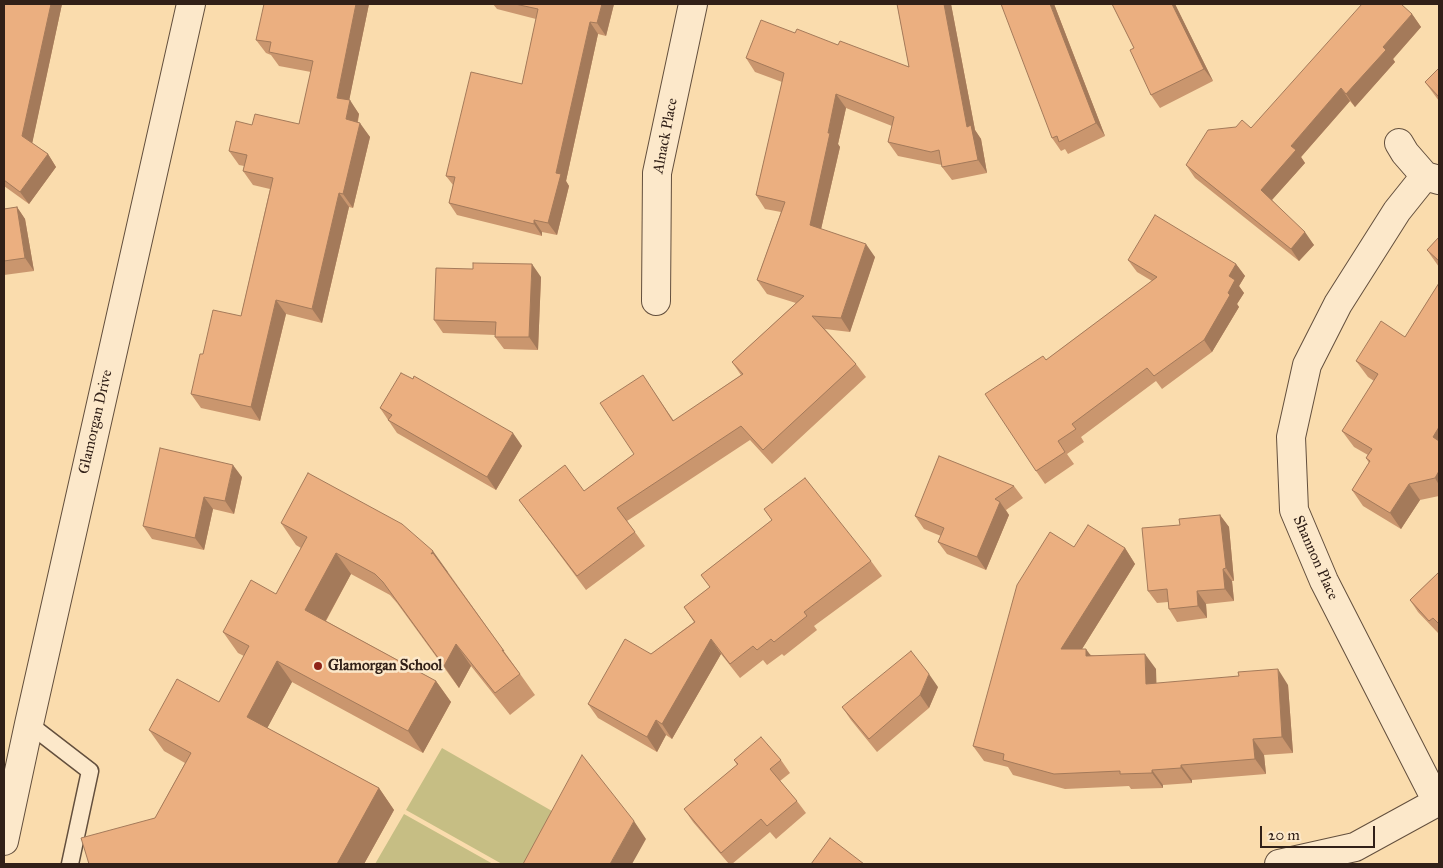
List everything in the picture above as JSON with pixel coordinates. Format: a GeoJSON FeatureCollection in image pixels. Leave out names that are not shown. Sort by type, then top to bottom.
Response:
{"type":"FeatureCollection","features":[{"type":"Feature","properties":{"kind":"street","name":"Glamorgan Drive"},"geometry":{"type":"LineString","coordinates":[[4,841],[28,724],[191,4]]}},
{"type":"Feature","properties":{"kind":"street","name":"Alnack Place"},"geometry":{"type":"LineString","coordinates":[[656,301],[657,173],[693,4]]}},
{"type":"Feature","properties":{"kind":"street","name":"Shannon Place"},"geometry":{"type":"LineString","coordinates":[[1399,144],[1405,153],[1432,178],[1397,211],[1338,304],[1307,366],[1291,437],[1294,510],[1324,581],[1438,802]]}},
{"type":"Feature","properties":{"kind":"street"},"geometry":{"type":"LineString","coordinates":[[1279,864],[1355,847],[1438,802]]}},
{"type":"Feature","properties":{"kind":"lane"},"geometry":{"type":"LineString","coordinates":[[28,724],[90,770],[70,864]]}},
{"type":"Feature","properties":{"kind":"shaded area"},"geometry":{"type":"Polygon","coordinates":[[[442,748],[559,815],[530,864],[502,864],[406,810],[442,748]]]}},
{"type":"Feature","properties":{"kind":"shaded area"},"geometry":{"type":"Polygon","coordinates":[[[404,814],[493,864],[375,864],[404,814]]]}},
{"type":"Feature","properties":{"kind":"building"},"geometry":{"type":"Polygon","coordinates":[[[4,4],[51,4],[22,136],[48,154],[20,192],[4,180],[4,4]]]}},
{"type":"Feature","properties":{"kind":"building"},"geometry":{"type":"Polygon","coordinates":[[[264,4],[356,4],[337,98],[350,100],[346,119],[360,123],[343,194],[339,193],[312,309],[276,300],[251,407],[191,394],[213,310],[241,316],[273,178],[243,171],[247,155],[229,151],[236,121],[252,125],[255,114],[299,124],[313,61],[269,52],[271,42],[256,40],[264,4]]]}},
{"type":"Feature","properties":{"kind":"building"},"geometry":{"type":"Polygon","coordinates":[[[515,4],[602,4],[597,23],[590,22],[556,173],[561,174],[548,223],[534,220],[534,224],[449,203],[455,177],[446,176],[471,72],[522,84],[538,9],[515,4]]]}},
{"type":"Feature","properties":{"kind":"building"},"geometry":{"type":"Polygon","coordinates":[[[897,4],[944,4],[967,127],[971,125],[978,160],[942,167],[939,150],[931,152],[888,142],[894,117],[836,94],[828,133],[830,133],[810,225],[866,244],[841,318],[812,316],[856,364],[763,450],[741,426],[617,508],[635,532],[577,576],[519,500],[565,465],[584,491],[634,454],[600,403],[643,375],[673,421],[743,374],[732,362],[804,296],[757,280],[785,202],[756,195],[784,73],[746,58],[761,20],[795,33],[797,29],[838,45],[840,41],[909,67],[897,4]]]}},
{"type":"Feature","properties":{"kind":"building"},"geometry":{"type":"Polygon","coordinates":[[[1001,4],[1050,4],[1096,123],[1059,142],[1057,136],[1052,138],[1001,4]]]}},
{"type":"Feature","properties":{"kind":"building"},"geometry":{"type":"Polygon","coordinates":[[[1112,4],[1172,4],[1204,69],[1151,95],[1130,50],[1134,48],[1112,4]]]}},
{"type":"Feature","properties":{"kind":"building"},"geometry":{"type":"Polygon","coordinates":[[[1362,4],[1401,4],[1412,14],[1383,47],[1386,50],[1346,94],[1341,88],[1291,146],[1296,150],[1261,190],[1305,232],[1291,249],[1186,165],[1208,130],[1236,127],[1242,120],[1251,128],[1362,4]]]}},
{"type":"Feature","properties":{"kind":"building"},"geometry":{"type":"Polygon","coordinates":[[[1439,68],[1439,97],[1425,82],[1439,68]]]}},
{"type":"Feature","properties":{"kind":"building"},"geometry":{"type":"Polygon","coordinates":[[[17,207],[25,258],[4,261],[4,209],[17,207]]]}},
{"type":"Feature","properties":{"kind":"building"},"geometry":{"type":"Polygon","coordinates":[[[1155,215],[1236,264],[1229,276],[1235,280],[1228,293],[1230,295],[1204,340],[1154,376],[1147,368],[1072,424],[1076,429],[1058,441],[1065,452],[1036,471],[985,394],[1043,356],[1046,360],[1157,277],[1128,260],[1155,215]]]}},
{"type":"Feature","properties":{"kind":"building"},"geometry":{"type":"Polygon","coordinates":[[[1439,237],[1439,261],[1427,250],[1439,237]]]}},
{"type":"Feature","properties":{"kind":"building"},"geometry":{"type":"Polygon","coordinates":[[[473,263],[532,264],[529,337],[495,337],[496,322],[434,320],[436,268],[473,269],[473,263]]]}},
{"type":"Feature","properties":{"kind":"building"},"geometry":{"type":"Polygon","coordinates":[[[1439,283],[1439,427],[1433,437],[1439,441],[1439,471],[1435,478],[1409,484],[1390,513],[1352,490],[1370,461],[1366,458],[1372,449],[1342,431],[1378,374],[1356,361],[1381,321],[1405,337],[1439,283]]]}},
{"type":"Feature","properties":{"kind":"building"},"geometry":{"type":"Polygon","coordinates":[[[401,373],[413,379],[414,376],[513,433],[487,477],[388,420],[392,415],[380,408],[401,373]]]}},
{"type":"Feature","properties":{"kind":"building"},"geometry":{"type":"Polygon","coordinates":[[[160,448],[233,465],[225,501],[204,497],[195,538],[143,526],[160,448]]]}},
{"type":"Feature","properties":{"kind":"building"},"geometry":{"type":"Polygon","coordinates":[[[939,456],[1014,486],[995,499],[1000,502],[977,557],[938,542],[944,528],[915,516],[939,456]]]}},
{"type":"Feature","properties":{"kind":"building"},"geometry":{"type":"Polygon","coordinates":[[[308,473],[402,524],[433,551],[431,554],[433,553],[520,674],[495,693],[456,644],[444,666],[383,582],[375,574],[336,553],[305,610],[436,681],[408,731],[277,661],[247,717],[379,788],[337,864],[89,864],[81,838],[155,818],[191,753],[149,730],[177,679],[219,702],[249,646],[223,632],[251,580],[276,594],[307,537],[281,523],[308,473]]]}},
{"type":"Feature","properties":{"kind":"building"},"geometry":{"type":"Polygon","coordinates":[[[805,478],[871,561],[804,612],[807,616],[774,642],[771,639],[757,650],[753,646],[730,664],[711,639],[662,724],[656,720],[647,737],[588,704],[625,639],[651,654],[695,622],[684,607],[710,587],[701,575],[772,520],[764,509],[805,478]]]}},
{"type":"Feature","properties":{"kind":"building"},"geometry":{"type":"Polygon","coordinates":[[[1220,515],[1226,568],[1223,569],[1225,589],[1197,591],[1198,606],[1169,609],[1167,589],[1148,591],[1142,528],[1180,525],[1179,519],[1220,515]]]}},
{"type":"Feature","properties":{"kind":"building"},"geometry":{"type":"Polygon","coordinates":[[[1088,525],[1125,548],[1061,649],[1086,649],[1086,656],[1145,654],[1146,684],[1239,676],[1238,672],[1278,669],[1282,737],[1253,739],[1255,759],[1181,765],[1181,768],[1152,770],[1152,773],[1120,774],[1120,771],[1054,774],[1003,760],[1004,754],[973,746],[1017,585],[1050,532],[1074,547],[1088,525]]]}},
{"type":"Feature","properties":{"kind":"building"},"geometry":{"type":"Polygon","coordinates":[[[1439,572],[1439,624],[1433,618],[1429,621],[1410,600],[1439,572]]]}},
{"type":"Feature","properties":{"kind":"building"},"geometry":{"type":"Polygon","coordinates":[[[911,651],[929,674],[920,695],[869,739],[842,707],[911,651]]]}},
{"type":"Feature","properties":{"kind":"building"},"geometry":{"type":"Polygon","coordinates":[[[761,737],[781,760],[770,769],[797,801],[767,826],[761,819],[721,853],[684,809],[738,764],[734,760],[761,737]]]}},
{"type":"Feature","properties":{"kind":"building"},"geometry":{"type":"Polygon","coordinates":[[[582,755],[634,821],[610,864],[523,864],[582,755]]]}},
{"type":"Feature","properties":{"kind":"building"},"geometry":{"type":"Polygon","coordinates":[[[830,838],[864,864],[811,864],[830,838]]]}},
{"type":"Feature","properties":{"kind":"place","name":"Glamorgan School"},"geometry":{"type":"Point","coordinates":[318,666]}}]}
